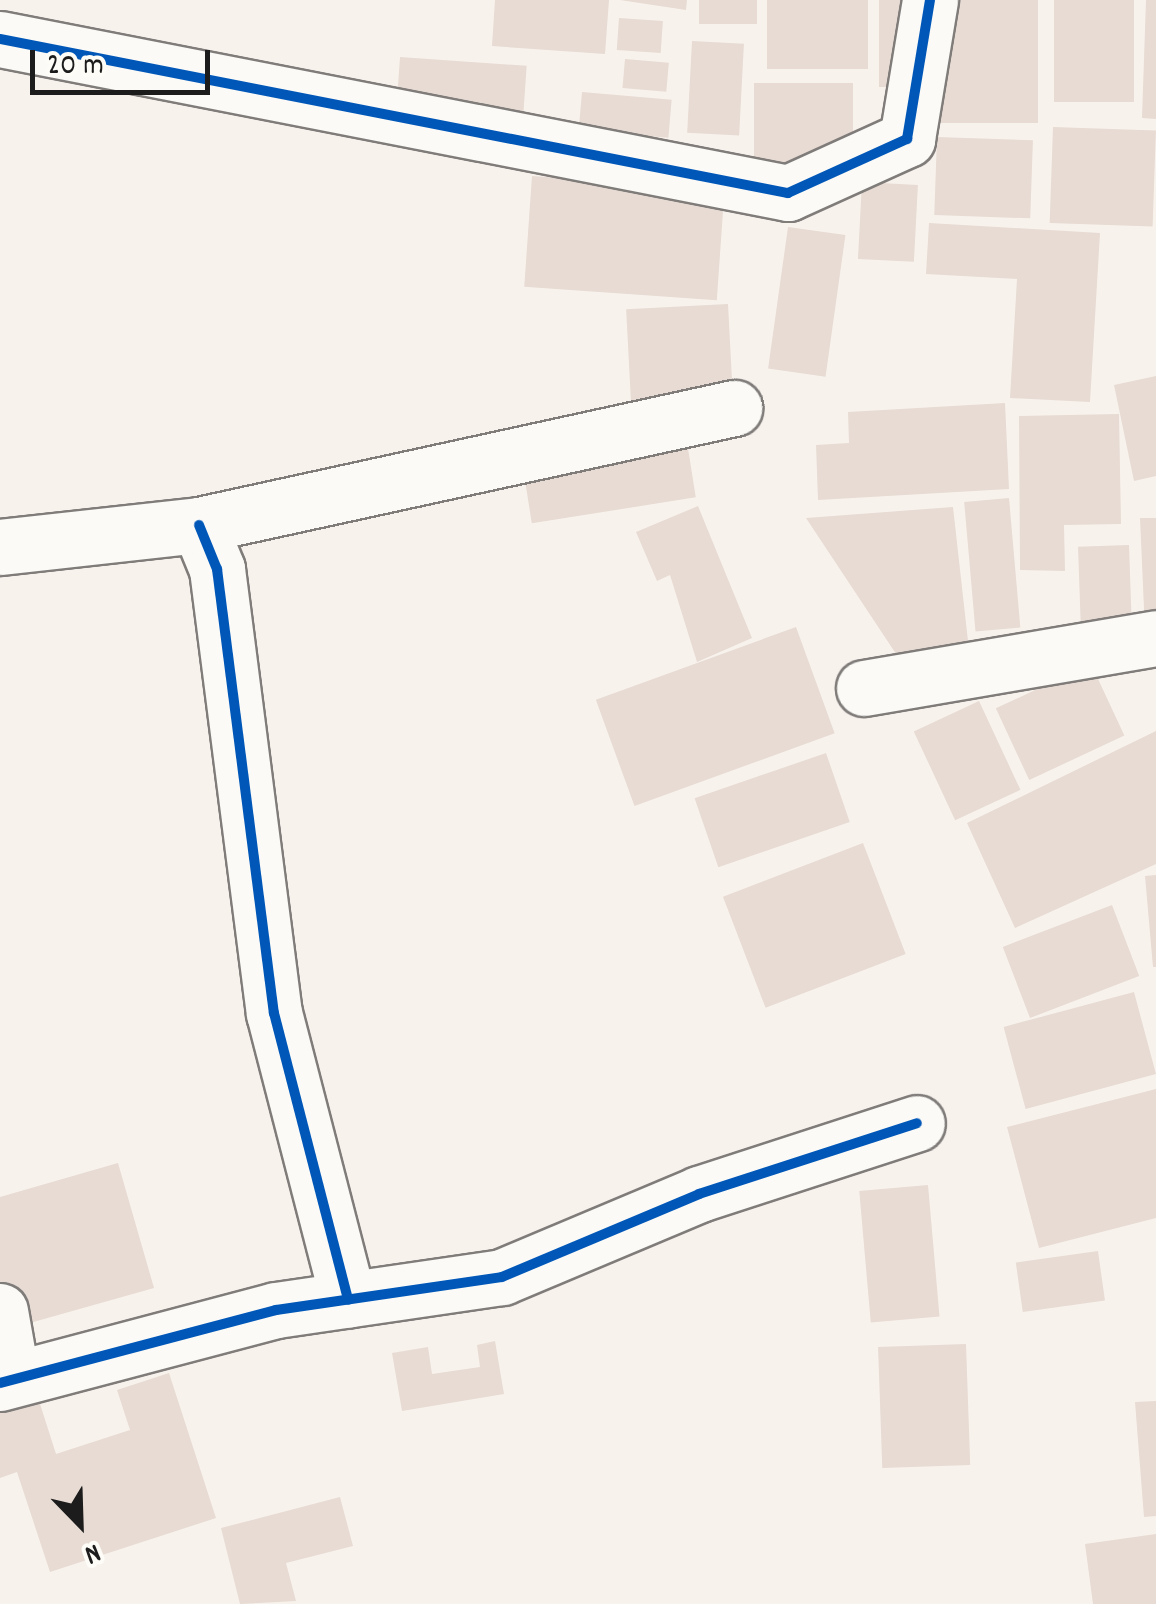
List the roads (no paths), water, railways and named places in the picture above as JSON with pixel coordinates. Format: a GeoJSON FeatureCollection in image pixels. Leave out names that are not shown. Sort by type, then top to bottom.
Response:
{"type":"FeatureCollection","features":[{"type":"Feature","properties":{"kind":"street"},"geometry":{"type":"LineString","coordinates":[[0,40],[788,193],[907,139],[930,0]]}},
{"type":"Feature","properties":{"kind":"street"},"geometry":{"type":"LineString","coordinates":[[0,547],[199,526],[734,408]]}},
{"type":"Feature","properties":{"kind":"street"},"geometry":{"type":"LineString","coordinates":[[199,526],[218,570],[274,1012],[348,1300]]}},
{"type":"Feature","properties":{"kind":"street"},"geometry":{"type":"LineString","coordinates":[[864,688],[1156,638]]}},
{"type":"Feature","properties":{"kind":"street"},"geometry":{"type":"LineString","coordinates":[[0,1312],[6,1381],[276,1310],[502,1276],[699,1194],[917,1123]]}}]}
